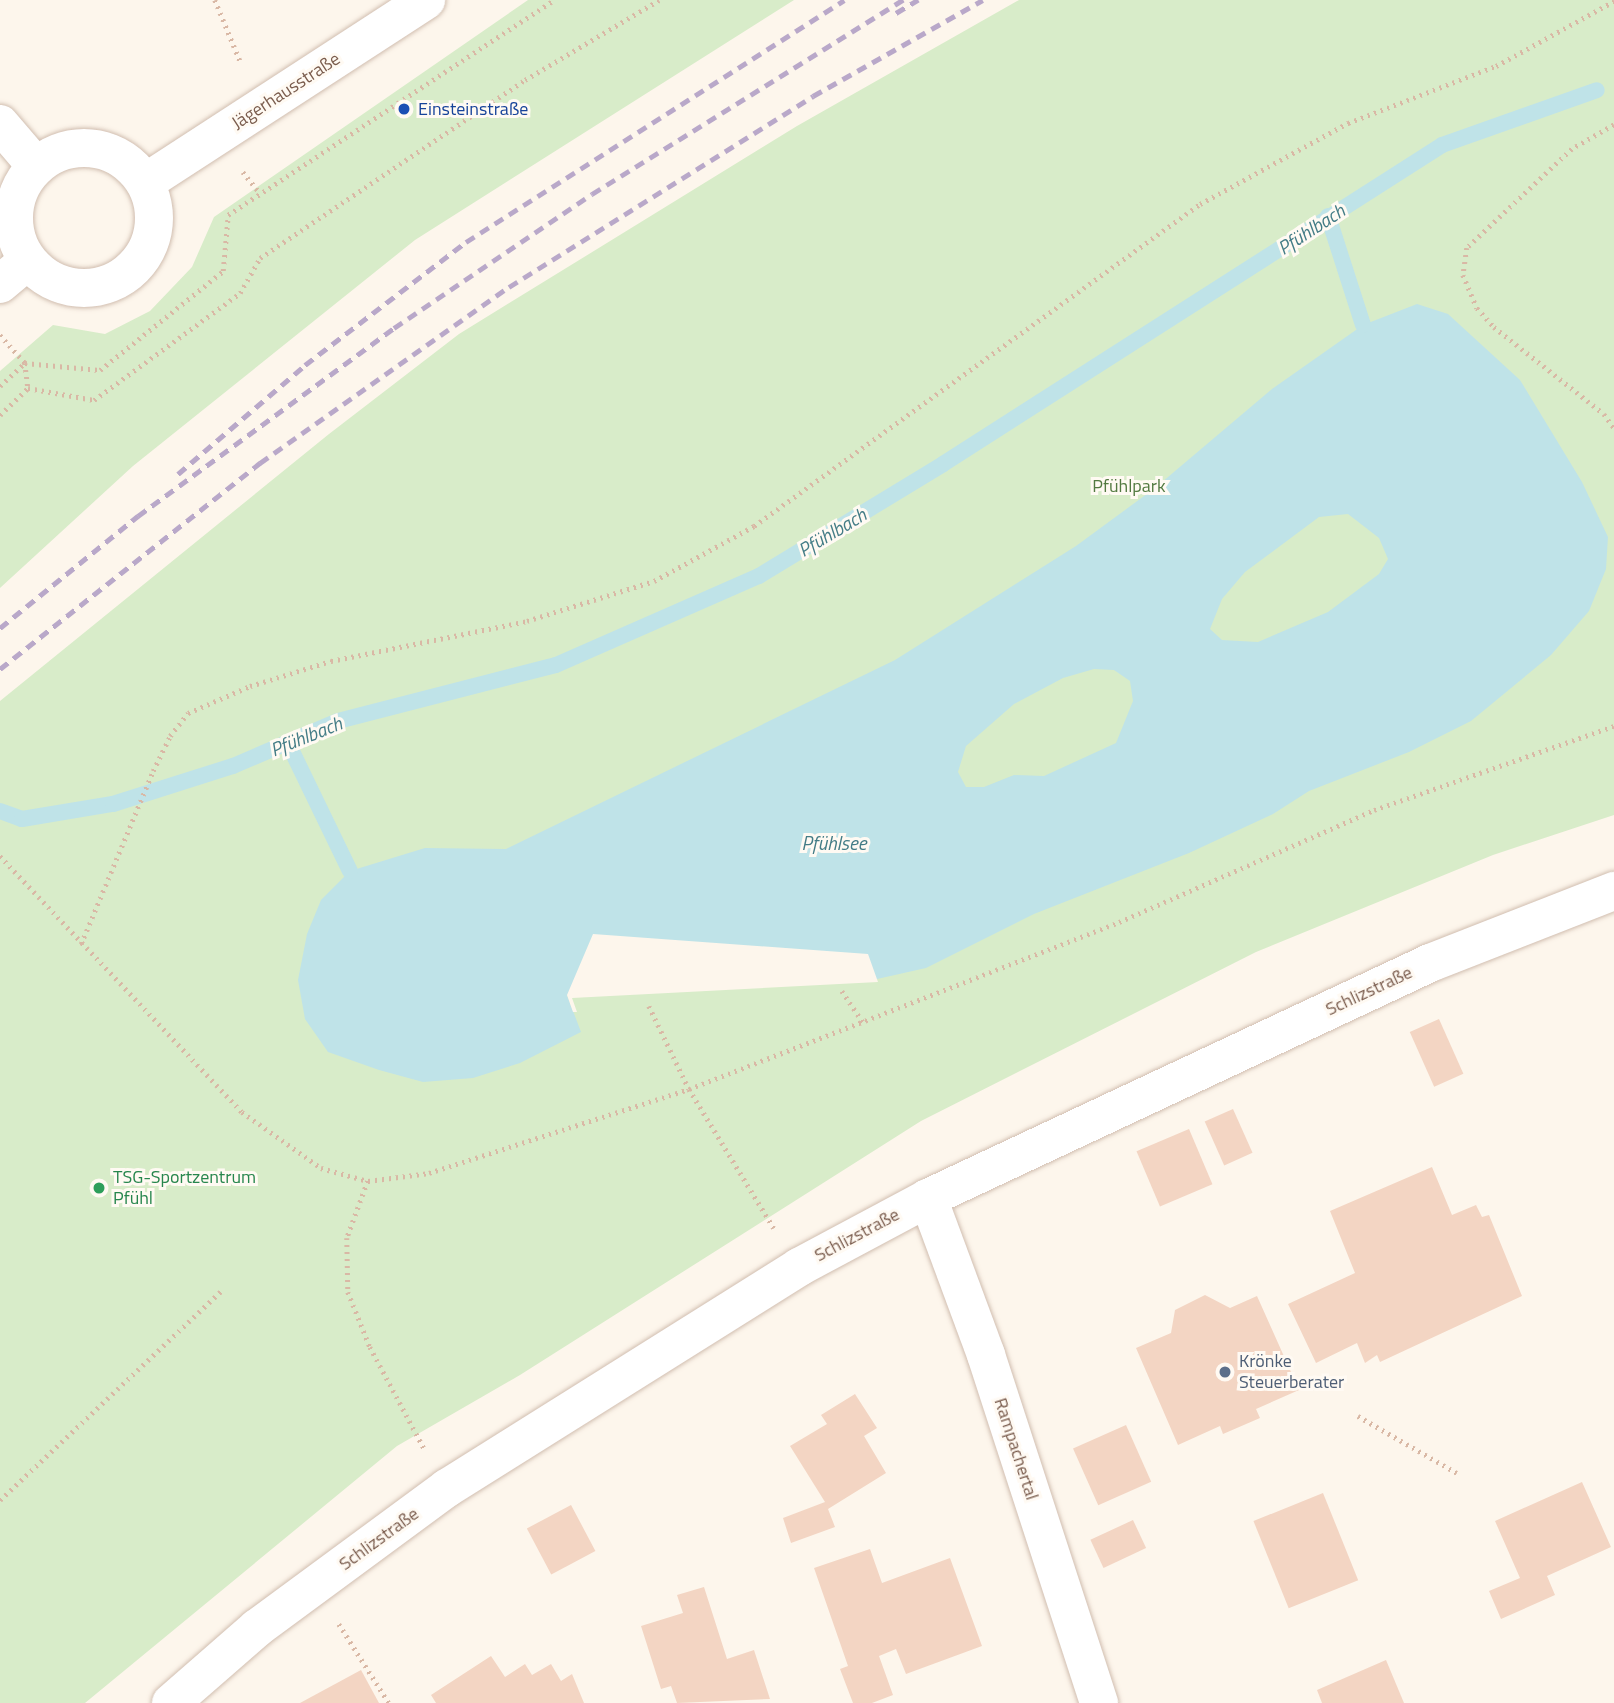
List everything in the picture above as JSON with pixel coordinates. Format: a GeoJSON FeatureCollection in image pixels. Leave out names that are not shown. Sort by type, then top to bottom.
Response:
{"type":"FeatureCollection","features":[{"type":"Feature","properties":{"kind":"street","name":"Jägerhausstraße"},"geometry":{"type":"LineString","coordinates":[[146,182],[426,0]]}},
{"type":"Feature","properties":{"kind":"street"},"geometry":{"type":"LineString","coordinates":[[0,124],[36,166]]}},
{"type":"Feature","properties":{"kind":"street"},"geometry":{"type":"LineString","coordinates":[[87,147],[112,152],[146,182],[155,207],[155,227],[149,248],[132,270],[109,285],[83,289],[14,273],[14,205],[36,166],[60,151],[87,147]]}},
{"type":"Feature","properties":{"kind":"street","name":"Schlizstraße"},"geometry":{"type":"LineString","coordinates":[[171,1703],[257,1628],[447,1488],[799,1267],[928,1198],[1430,963],[1614,891]]}},
{"type":"Feature","properties":{"kind":"street","name":"Rampachertal"},"geometry":{"type":"LineString","coordinates":[[928,1198],[986,1355],[1100,1703]]}},
{"type":"Feature","properties":{"kind":"path"},"geometry":{"type":"LineString","coordinates":[[215,0],[242,65]]}},
{"type":"Feature","properties":{"kind":"path"},"geometry":{"type":"LineString","coordinates":[[0,386],[25,363],[100,370],[223,271],[228,215],[554,0]]}},
{"type":"Feature","properties":{"kind":"path"},"geometry":{"type":"LineString","coordinates":[[28,388],[94,400],[240,293],[260,258],[525,80],[659,0]]}},
{"type":"Feature","properties":{"kind":"path"},"geometry":{"type":"LineString","coordinates":[[81,944],[153,771],[170,736],[188,713],[213,701],[331,661],[527,621],[654,580],[754,526],[1200,204],[1336,128],[1496,66],[1614,1]]}},
{"type":"Feature","properties":{"kind":"path"},"geometry":{"type":"LineString","coordinates":[[1614,125],[1572,149],[1497,218],[1467,248],[1463,275],[1477,308],[1493,327],[1604,414],[1614,428]]}},
{"type":"Feature","properties":{"kind":"path"},"geometry":{"type":"LineString","coordinates":[[0,335],[25,363],[28,388]]}},
{"type":"Feature","properties":{"kind":"path"},"geometry":{"type":"LineString","coordinates":[[0,415],[28,388]]}},
{"type":"Feature","properties":{"kind":"path"},"geometry":{"type":"LineString","coordinates":[[0,856],[242,1112],[321,1168],[368,1181],[429,1173],[689,1089],[863,1024],[1118,922],[1374,810],[1614,726]]}},
{"type":"Feature","properties":{"kind":"path"},"geometry":{"type":"LineString","coordinates":[[842,991],[863,1024]]}},
{"type":"Feature","properties":{"kind":"path"},"geometry":{"type":"LineString","coordinates":[[649,1006],[689,1089],[775,1229]]}},
{"type":"Feature","properties":{"kind":"path"},"geometry":{"type":"LineString","coordinates":[[368,1181],[347,1238],[348,1292],[370,1347],[447,1488]]}},
{"type":"Feature","properties":{"kind":"path"},"geometry":{"type":"LineString","coordinates":[[0,1500],[224,1288]]}},
{"type":"Feature","properties":{"kind":"path"},"geometry":{"type":"LineString","coordinates":[[1358,1416],[1457,1473]]}},
{"type":"Feature","properties":{"kind":"path"},"geometry":{"type":"LineString","coordinates":[[315,1586],[389,1703]]}},
{"type":"Feature","properties":{"kind":"green space"},"geometry":{"type":"Polygon","coordinates":[[[528,0],[794,0],[415,240],[133,466],[0,588],[0,371],[53,325],[105,334],[150,311],[192,267],[214,217],[528,0]]]}},
{"type":"Feature","properties":{"kind":"green space","name":"Pfühlpark"},"geometry":{"type":"Polygon","coordinates":[[[1019,0],[1614,0],[1614,815],[1493,855],[1256,952],[921,1121],[520,1375],[397,1446],[85,1703],[0,1703],[0,701],[329,434],[459,334],[797,126],[1019,0]]]}},
{"type":"Feature","properties":{"kind":"water","name":"Pfühlsee"},"geometry":{"type":"Polygon","coordinates":[[[1417,304],[1448,314],[1520,380],[1582,482],[1608,537],[1606,569],[1589,611],[1551,655],[1471,721],[1409,752],[1309,791],[1273,814],[1189,853],[1034,914],[926,968],[877,979],[567,995],[581,1032],[520,1063],[473,1078],[423,1082],[379,1070],[328,1052],[305,1019],[298,980],[307,934],[321,900],[350,871],[425,848],[506,849],[895,660],[1076,546],[1155,488],[1272,389],[1363,325],[1417,304]],[[1348,514],[1319,517],[1245,572],[1222,599],[1210,629],[1222,640],[1258,642],[1328,612],[1379,574],[1388,559],[1379,538],[1348,514]],[[1094,669],[1063,678],[1014,704],[966,746],[958,772],[966,787],[984,787],[1014,775],[1044,776],[1116,743],[1133,701],[1130,681],[1114,670],[1094,669]]]}},
{"type":"Feature","properties":{"kind":"pier"},"geometry":{"type":"Polygon","coordinates":[[[593,934],[868,954],[878,982],[572,998],[577,1012],[573,1012],[567,995],[593,934]]]}},
{"type":"Feature","properties":{"kind":"building"},"geometry":{"type":"Polygon","coordinates":[[[1439,1019],[1463,1074],[1434,1087],[1410,1032],[1439,1019]]]}},
{"type":"Feature","properties":{"kind":"building"},"geometry":{"type":"Polygon","coordinates":[[[1233,1109],[1253,1153],[1224,1165],[1205,1122],[1233,1109]]]}},
{"type":"Feature","properties":{"kind":"building"},"geometry":{"type":"Polygon","coordinates":[[[1189,1129],[1212,1184],[1160,1207],[1137,1151],[1189,1129]]]}},
{"type":"Feature","properties":{"kind":"building"},"geometry":{"type":"Polygon","coordinates":[[[1432,1167],[1452,1215],[1476,1205],[1482,1217],[1489,1215],[1522,1296],[1380,1362],[1377,1355],[1365,1363],[1357,1343],[1316,1363],[1288,1304],[1355,1273],[1330,1211],[1432,1167]]]}},
{"type":"Feature","properties":{"kind":"building"},"geometry":{"type":"Polygon","coordinates":[[[1205,1295],[1230,1308],[1257,1296],[1299,1390],[1256,1409],[1260,1418],[1223,1434],[1220,1426],[1178,1445],[1136,1348],[1171,1333],[1175,1310],[1205,1295]]]}},
{"type":"Feature","properties":{"kind":"building"},"geometry":{"type":"Polygon","coordinates":[[[855,1394],[877,1428],[864,1436],[886,1473],[828,1509],[835,1527],[791,1543],[783,1518],[825,1502],[790,1446],[827,1424],[821,1415],[855,1394]]]}},
{"type":"Feature","properties":{"kind":"building"},"geometry":{"type":"Polygon","coordinates":[[[1126,1425],[1151,1482],[1098,1505],[1073,1449],[1126,1425]]]}},
{"type":"Feature","properties":{"kind":"building"},"geometry":{"type":"Polygon","coordinates":[[[1582,1482],[1611,1547],[1547,1576],[1555,1595],[1501,1619],[1489,1591],[1520,1578],[1495,1521],[1582,1482]]]}},
{"type":"Feature","properties":{"kind":"building"},"geometry":{"type":"Polygon","coordinates":[[[1323,1493],[1358,1580],[1289,1608],[1253,1521],[1323,1493]]]}},
{"type":"Feature","properties":{"kind":"building"},"geometry":{"type":"Polygon","coordinates":[[[571,1505],[595,1551],[551,1574],[527,1528],[571,1505]]]}},
{"type":"Feature","properties":{"kind":"building"},"geometry":{"type":"Polygon","coordinates":[[[1133,1520],[1146,1548],[1104,1568],[1090,1540],[1133,1520]]]}},
{"type":"Feature","properties":{"kind":"building"},"geometry":{"type":"Polygon","coordinates":[[[870,1549],[882,1583],[950,1558],[982,1646],[906,1674],[896,1649],[879,1656],[893,1695],[872,1703],[853,1703],[840,1669],[848,1666],[814,1568],[870,1549]]]}},
{"type":"Feature","properties":{"kind":"building"},"geometry":{"type":"Polygon","coordinates":[[[704,1587],[727,1659],[754,1650],[770,1699],[677,1703],[671,1686],[661,1689],[641,1626],[683,1613],[677,1595],[704,1587]]]}},
{"type":"Feature","properties":{"kind":"building"},"geometry":{"type":"Polygon","coordinates":[[[491,1656],[505,1677],[525,1664],[532,1675],[551,1664],[561,1681],[572,1674],[584,1703],[436,1703],[431,1695],[491,1656]]]}},
{"type":"Feature","properties":{"kind":"building"},"geometry":{"type":"Polygon","coordinates":[[[1386,1660],[1404,1703],[1322,1703],[1317,1690],[1386,1660]]]}},
{"type":"Feature","properties":{"kind":"building"},"geometry":{"type":"Polygon","coordinates":[[[361,1670],[379,1703],[300,1703],[361,1670]]]}},
{"type":"Feature","properties":{"kind":"waterway","name":"Pfühlbach"},"geometry":{"type":"LineString","coordinates":[[0,811],[22,819],[113,804],[233,766],[338,721],[556,665],[759,576],[943,464],[1442,145],[1597,90]]}},
{"type":"Feature","properties":{"kind":"waterway"},"geometry":{"type":"LineString","coordinates":[[1328,216],[1363,325]]}},
{"type":"Feature","properties":{"kind":"waterway"},"geometry":{"type":"LineString","coordinates":[[288,743],[350,871]]}},
{"type":"Feature","properties":{"kind":"railway"},"geometry":{"type":"LineString","coordinates":[[178,474],[305,365],[466,242],[844,0]]}},
{"type":"Feature","properties":{"kind":"railway"},"geometry":{"type":"LineString","coordinates":[[0,628],[138,516],[394,328],[592,194],[903,0]]}},
{"type":"Feature","properties":{"kind":"railway"},"geometry":{"type":"LineString","coordinates":[[896,13],[918,0]]}},
{"type":"Feature","properties":{"kind":"railway"},"geometry":{"type":"LineString","coordinates":[[0,669],[260,463],[509,287],[813,96],[983,0]]}},
{"type":"Feature","properties":{"kind":"place","name":"Einsteinstraße"},"geometry":{"type":"Point","coordinates":[404,109]}},
{"type":"Feature","properties":{"kind":"place","name":"TSG-Sportzentrum Pfühl"},"geometry":{"type":"Point","coordinates":[99,1188]}},
{"type":"Feature","properties":{"kind":"place","name":"Krönke Steuerberater"},"geometry":{"type":"Point","coordinates":[1225,1372]}}]}
